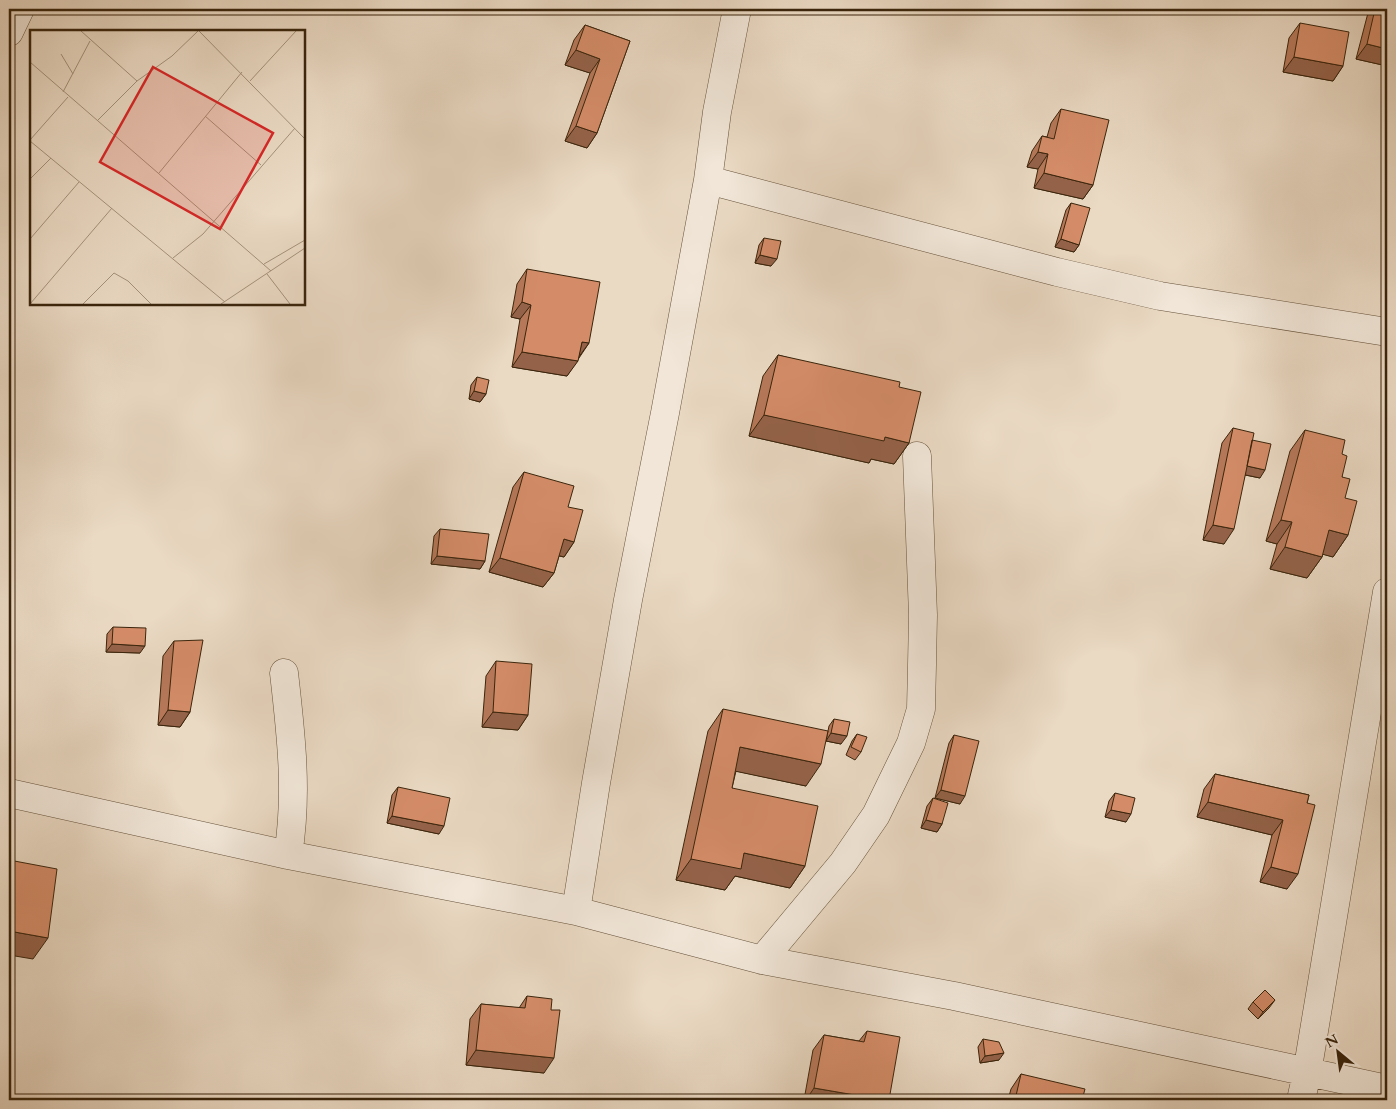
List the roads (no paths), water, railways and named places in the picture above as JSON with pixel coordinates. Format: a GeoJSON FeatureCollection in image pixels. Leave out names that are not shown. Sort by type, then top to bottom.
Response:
{"type":"FeatureCollection","features":[{"type":"Feature","properties":{"kind":"street"},"geometry":{"type":"LineString","coordinates":[[9,32],[20,9]]}},
{"type":"Feature","properties":{"kind":"street"},"geometry":{"type":"LineString","coordinates":[[576,911],[596,783],[625,620],[708,180],[717,112],[737,9]]}},
{"type":"Feature","properties":{"kind":"street"},"geometry":{"type":"LineString","coordinates":[[708,180],[1057,272],[1160,296],[1387,332]]}},
{"type":"Feature","properties":{"kind":"street"},"geometry":{"type":"LineString","coordinates":[[762,960],[849,855],[876,815],[911,743],[921,709],[923,615],[917,456]]}},
{"type":"Feature","properties":{"kind":"street"},"geometry":{"type":"LineString","coordinates":[[1301,1100],[1387,592]]}},
{"type":"Feature","properties":{"kind":"street"},"geometry":{"type":"LineString","coordinates":[[284,673],[292,742],[294,788],[292,831],[288,856]]}},
{"type":"Feature","properties":{"kind":"street"},"geometry":{"type":"LineString","coordinates":[[9,793],[288,856],[576,911],[762,960],[954,996],[1387,1089]]}}]}
